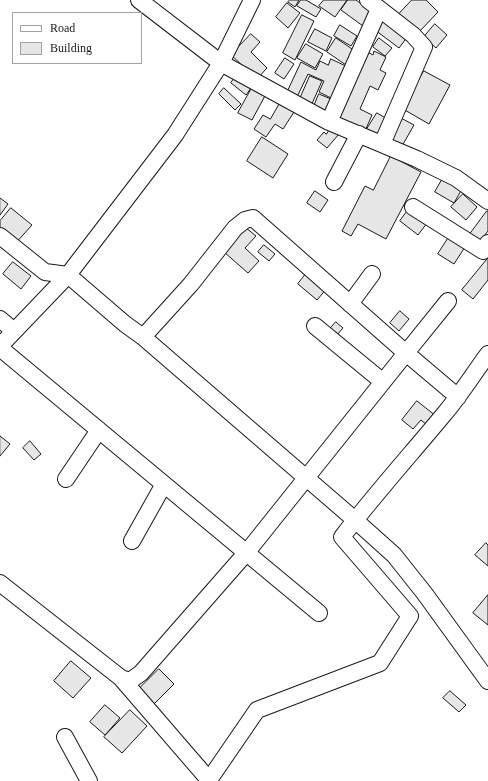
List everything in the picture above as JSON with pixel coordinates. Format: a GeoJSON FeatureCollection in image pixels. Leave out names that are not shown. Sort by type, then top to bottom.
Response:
{"type":"FeatureCollection","features":[{"type":"Feature","properties":{"kind":"street"},"geometry":{"type":"LineString","coordinates":[[139,0],[221,63],[329,122],[418,159],[456,178],[488,201]]}},
{"type":"Feature","properties":{"kind":"street"},"geometry":{"type":"LineString","coordinates":[[252,0],[221,63],[175,136],[68,275],[0,347],[319,613]]}},
{"type":"Feature","properties":{"kind":"street"},"geometry":{"type":"LineString","coordinates":[[329,122],[373,4],[412,35],[424,47],[382,144]]}},
{"type":"Feature","properties":{"kind":"street"},"geometry":{"type":"LineString","coordinates":[[334,182],[359,134]]}},
{"type":"Feature","properties":{"kind":"street"},"geometry":{"type":"LineString","coordinates":[[412,207],[486,250]]}},
{"type":"Feature","properties":{"kind":"street"},"geometry":{"type":"LineString","coordinates":[[144,337],[191,284],[235,228],[244,220],[253,218],[458,397]]}},
{"type":"Feature","properties":{"kind":"street"},"geometry":{"type":"LineString","coordinates":[[0,236],[45,272],[68,275],[125,324],[144,337],[394,555],[487,677]]}},
{"type":"Feature","properties":{"kind":"street"},"geometry":{"type":"LineString","coordinates":[[350,304],[372,274]]}},
{"type":"Feature","properties":{"kind":"street"},"geometry":{"type":"LineString","coordinates":[[121,678],[130,681],[141,673],[246,552],[448,301]]}},
{"type":"Feature","properties":{"kind":"street"},"geometry":{"type":"LineString","coordinates":[[0,319],[14,331]]}},
{"type":"Feature","properties":{"kind":"street"},"geometry":{"type":"LineString","coordinates":[[315,326],[383,382]]}},
{"type":"Feature","properties":{"kind":"street"},"geometry":{"type":"LineString","coordinates":[[0,583],[121,678],[210,780],[257,710],[380,663],[410,616],[342,537],[458,397],[488,354]]}},
{"type":"Feature","properties":{"kind":"street"},"geometry":{"type":"LineString","coordinates":[[66,479],[99,430]]}},
{"type":"Feature","properties":{"kind":"street"},"geometry":{"type":"LineString","coordinates":[[132,541],[164,484]]}},
{"type":"Feature","properties":{"kind":"street"},"geometry":{"type":"LineString","coordinates":[[65,736],[89,781]]}},
{"type":"Feature","properties":{"kind":"building"},"geometry":{"type":"Polygon","coordinates":[[[290,0],[299,0],[295,7],[288,2],[290,0]]]}},
{"type":"Feature","properties":{"kind":"building"},"geometry":{"type":"Polygon","coordinates":[[[301,0],[306,0],[321,9],[316,17],[297,6],[301,0]]]}},
{"type":"Feature","properties":{"kind":"building"},"geometry":{"type":"Polygon","coordinates":[[[324,0],[347,0],[335,17],[319,6],[324,0]]]}},
{"type":"Feature","properties":{"kind":"building"},"geometry":{"type":"Polygon","coordinates":[[[348,0],[356,0],[373,13],[363,26],[341,10],[348,0]]]}},
{"type":"Feature","properties":{"kind":"building"},"geometry":{"type":"Polygon","coordinates":[[[412,0],[426,0],[438,12],[419,32],[399,14],[412,0]]]}},
{"type":"Feature","properties":{"kind":"building"},"geometry":{"type":"Polygon","coordinates":[[[287,3],[300,13],[288,28],[276,17],[287,3]]]}},
{"type":"Feature","properties":{"kind":"building"},"geometry":{"type":"Polygon","coordinates":[[[302,15],[314,21],[295,60],[283,53],[302,15]]]}},
{"type":"Feature","properties":{"kind":"building"},"geometry":{"type":"Polygon","coordinates":[[[384,18],[408,36],[399,48],[375,30],[384,18]]]}},
{"type":"Feature","properties":{"kind":"building"},"geometry":{"type":"Polygon","coordinates":[[[435,24],[447,35],[436,48],[424,37],[435,24]]]}},
{"type":"Feature","properties":{"kind":"building"},"geometry":{"type":"Polygon","coordinates":[[[340,25],[357,36],[351,46],[334,36],[340,25]]]}},
{"type":"Feature","properties":{"kind":"building"},"geometry":{"type":"Polygon","coordinates":[[[315,29],[332,38],[326,51],[308,42],[315,29]]]}},
{"type":"Feature","properties":{"kind":"building"},"geometry":{"type":"Polygon","coordinates":[[[251,34],[260,42],[251,52],[267,68],[257,79],[231,55],[251,34]]]}},
{"type":"Feature","properties":{"kind":"building"},"geometry":{"type":"Polygon","coordinates":[[[336,38],[355,51],[346,65],[327,52],[336,38]]]}},
{"type":"Feature","properties":{"kind":"building"},"geometry":{"type":"Polygon","coordinates":[[[379,38],[392,48],[385,56],[373,47],[379,38]]]}},
{"type":"Feature","properties":{"kind":"building"},"geometry":{"type":"Polygon","coordinates":[[[306,44],[323,54],[315,68],[297,58],[306,44]]]}},
{"type":"Feature","properties":{"kind":"building"},"geometry":{"type":"Polygon","coordinates":[[[366,51],[373,55],[374,51],[386,57],[380,70],[386,73],[378,90],[370,86],[360,109],[372,115],[365,131],[335,117],[366,51]]]}},
{"type":"Feature","properties":{"kind":"building"},"geometry":{"type":"Polygon","coordinates":[[[285,58],[294,64],[284,79],[275,73],[285,58]]]}},
{"type":"Feature","properties":{"kind":"building"},"geometry":{"type":"Polygon","coordinates":[[[331,59],[350,68],[335,100],[319,92],[324,81],[308,74],[296,99],[286,94],[301,62],[316,70],[320,61],[328,65],[331,59]]]}},
{"type":"Feature","properties":{"kind":"building"},"geometry":{"type":"Polygon","coordinates":[[[424,71],[450,85],[429,124],[403,109],[424,71]]]}},
{"type":"Feature","properties":{"kind":"building"},"geometry":{"type":"Polygon","coordinates":[[[236,76],[251,88],[246,95],[231,83],[236,76]]]}},
{"type":"Feature","properties":{"kind":"building"},"geometry":{"type":"Polygon","coordinates":[[[310,76],[322,81],[311,106],[299,101],[310,76]]]}},
{"type":"Feature","properties":{"kind":"building"},"geometry":{"type":"Polygon","coordinates":[[[253,86],[266,94],[252,120],[238,113],[253,86]]]}},
{"type":"Feature","properties":{"kind":"building"},"geometry":{"type":"Polygon","coordinates":[[[224,88],[241,104],[235,110],[219,94],[224,88]]]}},
{"type":"Feature","properties":{"kind":"building"},"geometry":{"type":"Polygon","coordinates":[[[319,94],[336,101],[330,116],[313,109],[319,94]]]}},
{"type":"Feature","properties":{"kind":"building"},"geometry":{"type":"Polygon","coordinates":[[[280,103],[294,112],[283,129],[275,124],[266,137],[254,129],[263,115],[270,119],[280,103]]]}},
{"type":"Feature","properties":{"kind":"building"},"geometry":{"type":"Polygon","coordinates":[[[377,113],[389,120],[379,136],[367,129],[377,113]]]}},
{"type":"Feature","properties":{"kind":"building"},"geometry":{"type":"Polygon","coordinates":[[[401,118],[414,125],[402,146],[389,139],[401,118]]]}},
{"type":"Feature","properties":{"kind":"building"},"geometry":{"type":"Polygon","coordinates":[[[331,128],[339,134],[327,148],[317,140],[324,132],[326,134],[331,128]]]}},
{"type":"Feature","properties":{"kind":"building"},"geometry":{"type":"Polygon","coordinates":[[[262,137],[288,154],[273,178],[247,161],[262,137]]]}},
{"type":"Feature","properties":{"kind":"building"},"geometry":{"type":"Polygon","coordinates":[[[391,156],[421,172],[386,239],[358,224],[351,236],[342,231],[365,186],[373,190],[391,156]]]}},
{"type":"Feature","properties":{"kind":"building"},"geometry":{"type":"Polygon","coordinates":[[[443,178],[462,189],[454,203],[435,192],[443,178]]]}},
{"type":"Feature","properties":{"kind":"building"},"geometry":{"type":"Polygon","coordinates":[[[315,191],[328,200],[320,212],[307,203],[315,191]]]}},
{"type":"Feature","properties":{"kind":"building"},"geometry":{"type":"Polygon","coordinates":[[[463,194],[477,207],[466,220],[451,207],[463,194]]]}},
{"type":"Feature","properties":{"kind":"building"},"geometry":{"type":"Polygon","coordinates":[[[0,198],[8,204],[0,215],[0,198]]]}},
{"type":"Feature","properties":{"kind":"building"},"geometry":{"type":"Polygon","coordinates":[[[11,208],[32,225],[14,245],[0,233],[0,221],[11,208]]]}},
{"type":"Feature","properties":{"kind":"building"},"geometry":{"type":"Polygon","coordinates":[[[409,209],[427,223],[418,235],[400,221],[409,209]]]}},
{"type":"Feature","properties":{"kind":"building"},"geometry":{"type":"Polygon","coordinates":[[[487,211],[488,231],[480,241],[470,234],[487,211]]]}},
{"type":"Feature","properties":{"kind":"building"},"geometry":{"type":"Polygon","coordinates":[[[245,227],[256,236],[245,248],[259,261],[248,273],[224,252],[245,227]]]}},
{"type":"Feature","properties":{"kind":"building"},"geometry":{"type":"Polygon","coordinates":[[[449,237],[465,247],[454,264],[438,254],[449,237]]]}},
{"type":"Feature","properties":{"kind":"building"},"geometry":{"type":"Polygon","coordinates":[[[264,245],[275,254],[269,261],[258,252],[264,245]]]}},
{"type":"Feature","properties":{"kind":"building"},"geometry":{"type":"Polygon","coordinates":[[[488,258],[488,280],[473,299],[462,290],[488,258]]]}},
{"type":"Feature","properties":{"kind":"building"},"geometry":{"type":"Polygon","coordinates":[[[13,262],[31,276],[21,289],[3,274],[13,262]]]}},
{"type":"Feature","properties":{"kind":"building"},"geometry":{"type":"Polygon","coordinates":[[[309,270],[328,287],[317,300],[298,284],[309,270]]]}},
{"type":"Feature","properties":{"kind":"building"},"geometry":{"type":"Polygon","coordinates":[[[400,311],[409,319],[399,331],[390,323],[400,311]]]}},
{"type":"Feature","properties":{"kind":"building"},"geometry":{"type":"Polygon","coordinates":[[[336,322],[343,328],[336,336],[329,330],[336,322]]]}},
{"type":"Feature","properties":{"kind":"building"},"geometry":{"type":"Polygon","coordinates":[[[417,401],[436,416],[428,426],[421,420],[413,429],[402,420],[417,401]]]}},
{"type":"Feature","properties":{"kind":"building"},"geometry":{"type":"Polygon","coordinates":[[[0,436],[10,444],[0,456],[0,436]]]}},
{"type":"Feature","properties":{"kind":"building"},"geometry":{"type":"Polygon","coordinates":[[[30,441],[41,454],[34,460],[23,448],[30,441]]]}},
{"type":"Feature","properties":{"kind":"building"},"geometry":{"type":"Polygon","coordinates":[[[486,543],[488,545],[488,566],[475,555],[486,543]]]}},
{"type":"Feature","properties":{"kind":"building"},"geometry":{"type":"Polygon","coordinates":[[[488,595],[488,625],[473,613],[488,595]]]}},
{"type":"Feature","properties":{"kind":"building"},"geometry":{"type":"Polygon","coordinates":[[[71,661],[91,678],[73,698],[54,681],[71,661]]]}},
{"type":"Feature","properties":{"kind":"building"},"geometry":{"type":"Polygon","coordinates":[[[159,669],[174,684],[153,705],[138,690],[159,669]]]}},
{"type":"Feature","properties":{"kind":"building"},"geometry":{"type":"Polygon","coordinates":[[[450,691],[466,705],[459,712],[443,698],[450,691]]]}},
{"type":"Feature","properties":{"kind":"building"},"geometry":{"type":"Polygon","coordinates":[[[105,705],[120,718],[105,735],[90,722],[105,705]]]}},
{"type":"Feature","properties":{"kind":"building"},"geometry":{"type":"Polygon","coordinates":[[[130,710],[147,726],[122,753],[104,737],[130,710]]]}}]}
